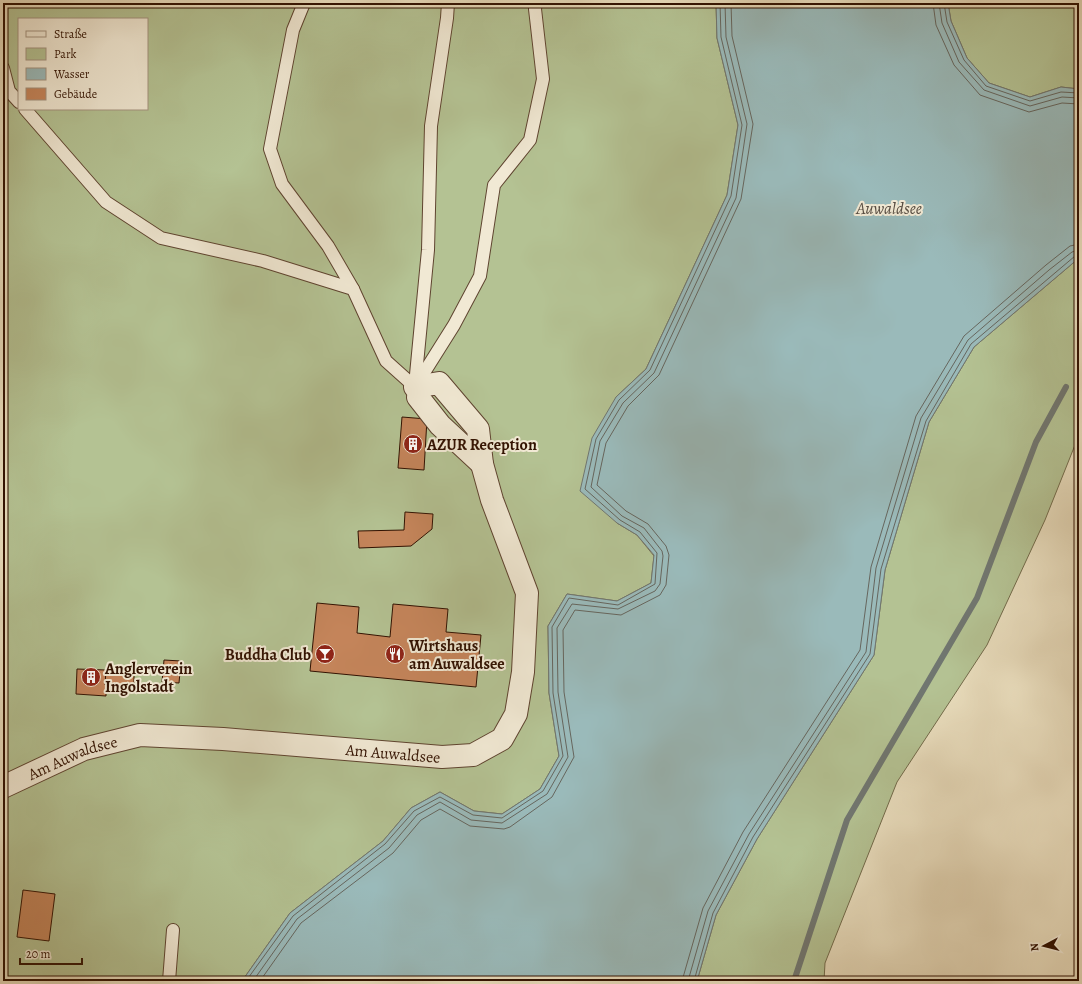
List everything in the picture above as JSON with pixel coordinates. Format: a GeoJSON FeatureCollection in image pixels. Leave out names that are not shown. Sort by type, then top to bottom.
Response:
{"type":"FeatureCollection","features":[{"type":"Feature","properties":{"kind":"street","name":"Am Auwaldsee"},"geometry":{"type":"LineString","coordinates":[[3,787],[84,749],[140,735],[223,739],[442,757],[473,754],[502,739],[516,714],[523,672],[527,593],[492,500],[482,464],[478,429],[439,383],[417,392]]}},
{"type":"Feature","properties":{"kind":"lane"},"geometry":{"type":"LineString","coordinates":[[304,3],[293,30],[270,149],[282,184],[328,246],[353,290],[386,361],[417,392]]}},
{"type":"Feature","properties":{"kind":"lane"},"geometry":{"type":"LineString","coordinates":[[417,392],[428,250],[430,126],[448,18],[448,3]]}},
{"type":"Feature","properties":{"kind":"lane"},"geometry":{"type":"LineString","coordinates":[[417,392],[480,276],[494,185],[530,140],[543,79],[535,9],[536,3]]}},
{"type":"Feature","properties":{"kind":"lane"},"geometry":{"type":"LineString","coordinates":[[3,68],[10,91],[18,101]]}},
{"type":"Feature","properties":{"kind":"lane"},"geometry":{"type":"LineString","coordinates":[[26,110],[106,202],[161,238],[263,261],[353,290]]}},
{"type":"Feature","properties":{"kind":"lane"},"geometry":{"type":"LineString","coordinates":[[169,981],[173,930]]}},
{"type":"Feature","properties":{"kind":"green space"},"geometry":{"type":"Polygon","coordinates":[[[3,3],[716,3],[717,38],[738,125],[727,195],[646,369],[616,397],[617,523],[637,535],[654,556],[651,583],[617,601],[567,594],[548,626],[549,693],[559,756],[540,789],[502,814],[474,811],[440,792],[411,808],[383,841],[290,913],[242,981],[3,981],[3,3]]]}},
{"type":"Feature","properties":{"kind":"green space"},"geometry":{"type":"Polygon","coordinates":[[[948,3],[1079,3],[1079,89],[1061,87],[1030,97],[989,83],[967,58],[951,21],[948,3]]]}},
{"type":"Feature","properties":{"kind":"green space"},"geometry":{"type":"Polygon","coordinates":[[[1079,258],[1079,435],[1045,520],[987,645],[897,782],[825,963],[824,981],[697,981],[716,915],[757,839],[874,655],[885,570],[929,422],[974,347],[1079,258]]]}},
{"type":"Feature","properties":{"kind":"water","name":"Auwaldsee"},"geometry":{"type":"Polygon","coordinates":[[[716,3],[948,3],[951,21],[967,58],[989,83],[1030,97],[1061,87],[1079,89],[1079,258],[974,347],[929,422],[885,570],[874,655],[757,839],[716,915],[697,981],[242,981],[290,913],[383,841],[411,808],[440,792],[474,811],[502,814],[540,789],[559,756],[549,693],[548,626],[567,594],[617,601],[651,583],[654,555],[637,535],[617,523],[580,491],[592,438],[616,397],[646,369],[727,195],[738,125],[717,38],[716,3]]]}},
{"type":"Feature","properties":{"kind":"building","name":"AZUR Reception"},"geometry":{"type":"Polygon","coordinates":[[[402,417],[427,419],[424,470],[398,468],[402,417]]]}},
{"type":"Feature","properties":{"kind":"building"},"geometry":{"type":"Polygon","coordinates":[[[405,512],[433,514],[432,529],[411,546],[359,548],[358,531],[404,530],[405,512]]]}},
{"type":"Feature","properties":{"kind":"building","name":"Wirtshaus am Auwaldsee"},"geometry":{"type":"Polygon","coordinates":[[[317,603],[359,607],[357,633],[390,637],[393,604],[448,609],[446,632],[481,635],[476,687],[310,671],[317,603]]]}},
{"type":"Feature","properties":{"kind":"building"},"geometry":{"type":"Polygon","coordinates":[[[164,660],[181,661],[179,683],[162,682],[164,660]]]}},
{"type":"Feature","properties":{"kind":"building","name":"Anglerverein Ingolstadt"},"geometry":{"type":"Polygon","coordinates":[[[77,669],[106,670],[106,696],[76,694],[77,669]]]}},
{"type":"Feature","properties":{"kind":"building"},"geometry":{"type":"Polygon","coordinates":[[[106,670],[134,671],[134,686],[105,685],[106,670]]]}},
{"type":"Feature","properties":{"kind":"building"},"geometry":{"type":"Polygon","coordinates":[[[23,890],[55,894],[49,941],[17,937],[23,890]]]}},
{"type":"Feature","properties":{"kind":"waterway"},"geometry":{"type":"LineString","coordinates":[[794,981],[847,820],[977,598],[1036,442],[1066,387]]}},
{"type":"Feature","properties":{"kind":"place","name":"AZUR Reception"},"geometry":{"type":"Point","coordinates":[413,444]}},
{"type":"Feature","properties":{"kind":"place","name":"Buddha Club"},"geometry":{"type":"Point","coordinates":[325,654]}},
{"type":"Feature","properties":{"kind":"place","name":"Wirtshaus am Auwaldsee"},"geometry":{"type":"Point","coordinates":[395,654]}},
{"type":"Feature","properties":{"kind":"place","name":"Anglerverein Ingolstadt"},"geometry":{"type":"Point","coordinates":[91,677]}}]}
